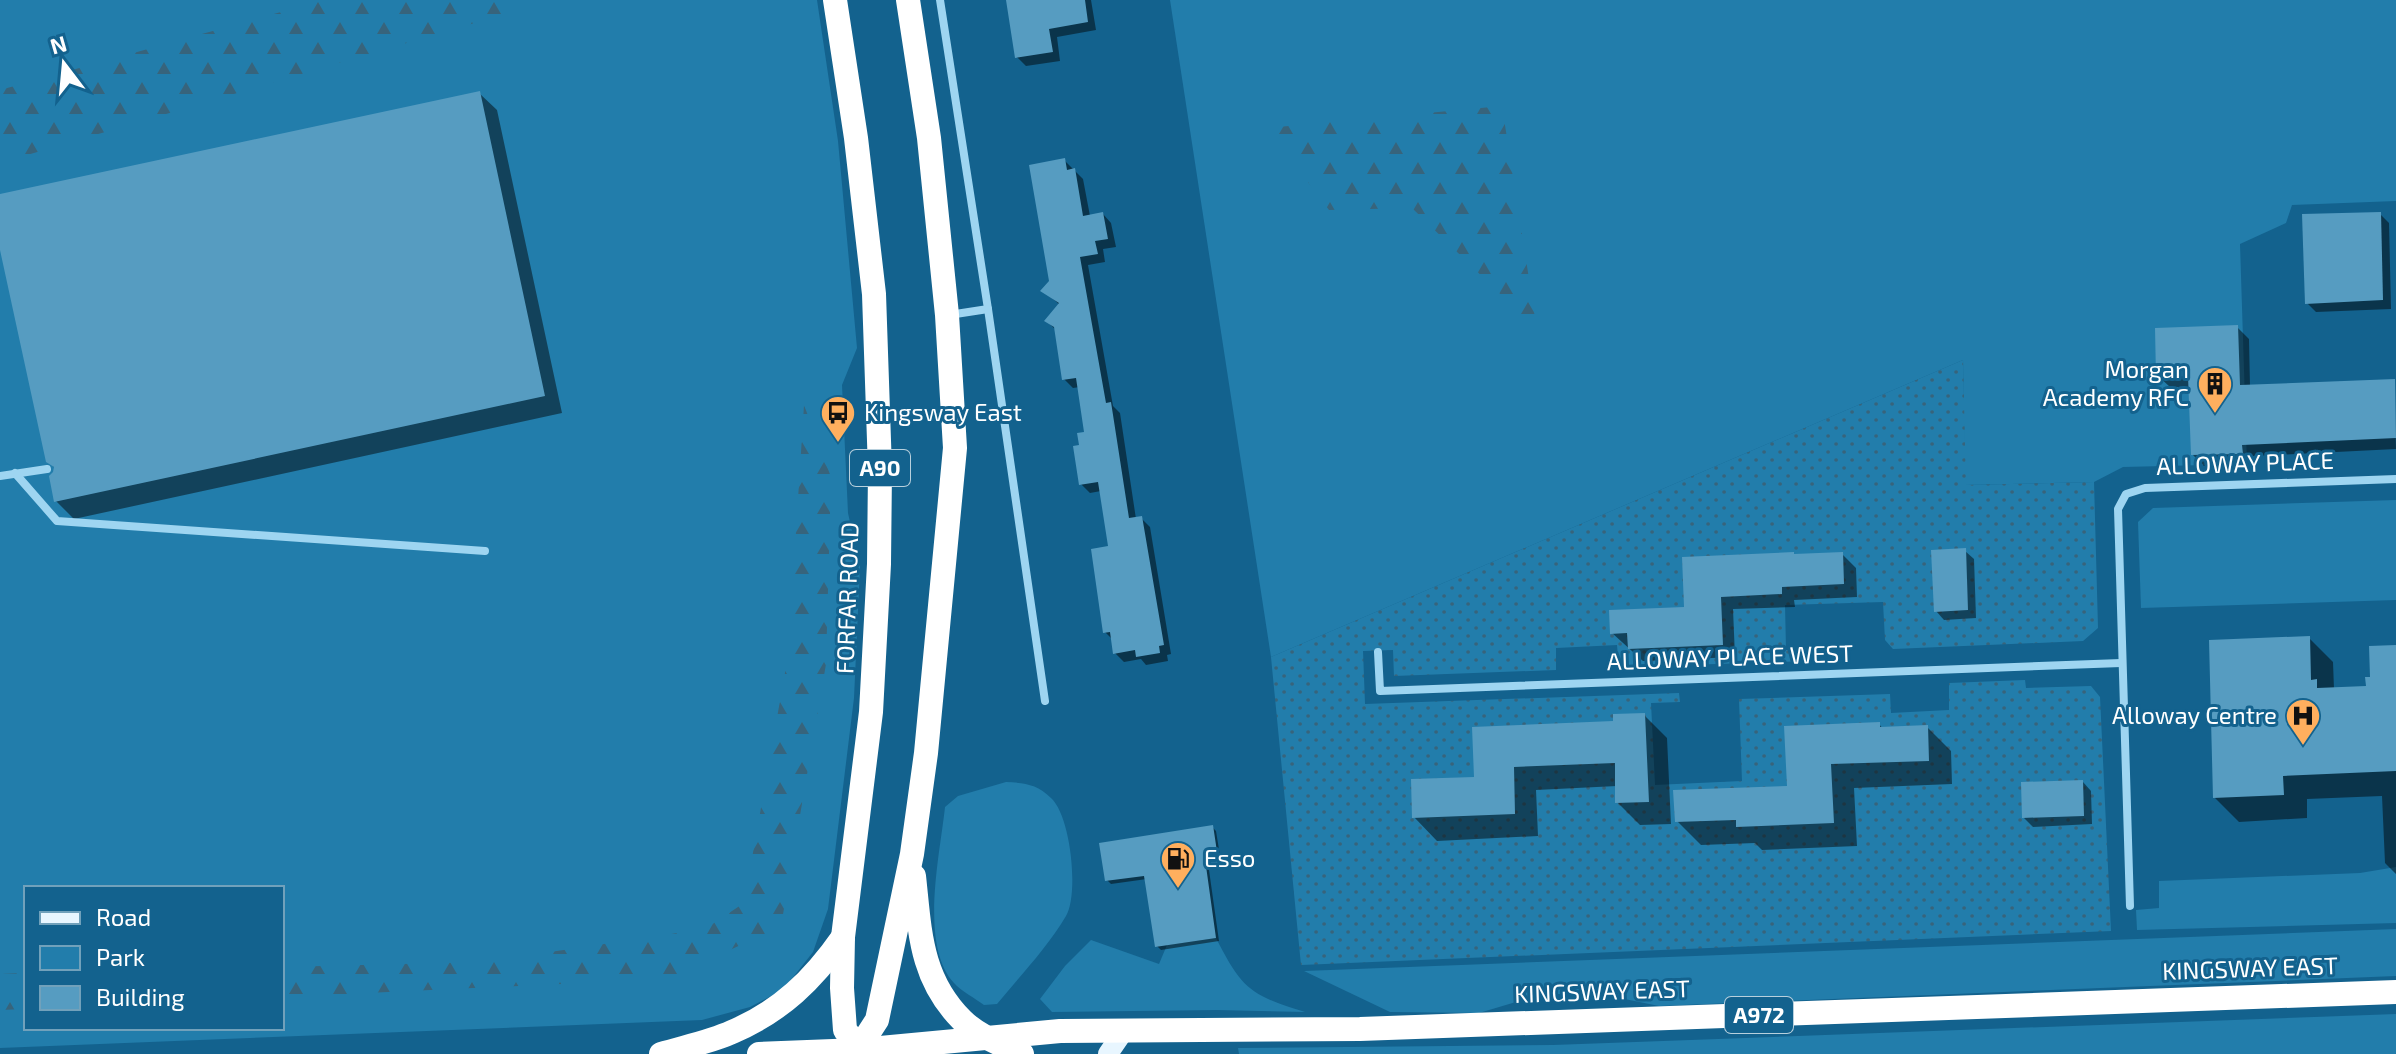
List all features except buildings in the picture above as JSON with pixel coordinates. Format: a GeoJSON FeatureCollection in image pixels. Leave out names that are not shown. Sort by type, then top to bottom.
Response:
{"type":"FeatureCollection","features":[{"type":"Feature","properties":{"kind":"highway","name":"FORFAR ROAD"},"geometry":{"type":"LineString","coordinates":[[835,0],[856,138],[874,294],[880,470],[879,564],[871,712],[843,937],[845,1030],[859,1053]]}},
{"type":"Feature","properties":{"kind":"highway"},"geometry":{"type":"LineString","coordinates":[[859,1053],[877,1020],[912,854],[926,753],[955,448],[947,315],[929,138],[908,0]]}},
{"type":"Feature","properties":{"kind":"highway"},"geometry":{"type":"LineString","coordinates":[[912,854],[922,949],[929,973],[963,1021],[1022,1054]]}},
{"type":"Feature","properties":{"kind":"highway","name":"A90"},"geometry":{"type":"LineString","coordinates":[[661,1054],[732,1033],[791,999],[822,967],[843,937]]}},
{"type":"Feature","properties":{"kind":"highway","name":"KINGSWAY EAST"},"geometry":{"type":"LineString","coordinates":[[759,1054],[859,1053],[1060,1031],[1376,1029],[2396,992]]}},
{"type":"Feature","properties":{"kind":"main road"},"geometry":{"type":"LineString","coordinates":[[1108,1054],[1123,1032]]}},
{"type":"Feature","properties":{"kind":"street"},"geometry":{"type":"LineString","coordinates":[[940,0],[1045,701]]}},
{"type":"Feature","properties":{"kind":"street"},"geometry":{"type":"LineString","coordinates":[[947,315],[988,309]]}},
{"type":"Feature","properties":{"kind":"street"},"geometry":{"type":"LineString","coordinates":[[0,476],[47,469]]}},
{"type":"Feature","properties":{"kind":"street"},"geometry":{"type":"LineString","coordinates":[[15,473],[57,521],[485,551]]}},
{"type":"Feature","properties":{"kind":"street","name":"ALLOWAY PLACE"},"geometry":{"type":"LineString","coordinates":[[2130,906],[2118,509],[2126,494],[2145,488],[2396,479]]}},
{"type":"Feature","properties":{"kind":"street","name":"ALLOWAY PLACE WEST"},"geometry":{"type":"LineString","coordinates":[[1378,652],[1380,691],[2121,663]]}},
{"type":"Feature","properties":{"kind":"green space"},"geometry":{"type":"Polygon","coordinates":[[[0,0],[817,0],[838,141],[857,348],[842,385],[848,513],[860,567],[854,698],[828,909],[813,952],[783,990],[750,1007],[702,1020],[0,1048],[0,0]]]}},
{"type":"Feature","properties":{"kind":"green space"},"geometry":{"type":"Polygon","coordinates":[[[324,0],[513,0],[515,11],[0,163],[0,90],[324,0]]]}},
{"type":"Feature","properties":{"kind":"green space"},"geometry":{"type":"Polygon","coordinates":[[[1170,0],[2396,0],[2396,201],[2292,205],[2286,223],[2240,244],[2247,464],[2123,467],[2094,482],[1965,485],[1963,360],[1271,657],[1170,0]]]}},
{"type":"Feature","properties":{"kind":"green space"},"geometry":{"type":"Polygon","coordinates":[[[1502,106],[1537,330],[1412,208],[1329,210],[1267,128],[1502,106]]]}},
{"type":"Feature","properties":{"kind":"green space"},"geometry":{"type":"Polygon","coordinates":[[[1963,360],[1966,485],[2094,482],[2098,628],[2083,641],[1893,649],[1885,640],[1883,602],[1785,605],[1786,650],[1812,650],[1813,661],[1619,667],[1617,645],[1556,648],[1556,670],[1394,676],[1393,650],[1363,651],[1365,704],[1679,693],[1680,702],[1651,703],[1655,785],[1742,781],[1739,699],[1890,694],[1891,713],[1949,710],[1949,683],[2025,680],[2026,688],[2091,686],[2100,697],[2111,931],[1301,965],[1271,657],[1963,360]]]}},
{"type":"Feature","properties":{"kind":"green space"},"geometry":{"type":"Polygon","coordinates":[[[804,405],[831,477],[826,664],[781,926],[668,979],[284,997],[284,967],[482,962],[705,929],[744,903],[788,656],[804,405]]]}},
{"type":"Feature","properties":{"kind":"green space"},"geometry":{"type":"Polygon","coordinates":[[[2396,500],[2396,600],[2141,608],[2138,522],[2153,508],[2396,500]]]}},
{"type":"Feature","properties":{"kind":"green space"},"geometry":{"type":"Polygon","coordinates":[[[1006,782],[1036,787],[1058,807],[1068,837],[1072,891],[1066,916],[1042,951],[997,1004],[984,1005],[957,986],[943,966],[934,923],[936,874],[945,807],[958,796],[1006,782]]]}},
{"type":"Feature","properties":{"kind":"green space"},"geometry":{"type":"Polygon","coordinates":[[[2396,867],[2396,923],[2137,930],[2136,910],[2159,908],[2159,881],[2360,873],[2396,867]]]}},
{"type":"Feature","properties":{"kind":"green space"},"geometry":{"type":"Polygon","coordinates":[[[2396,929],[2396,976],[1659,1006],[1600,994],[1543,994],[1479,1013],[1390,1012],[1304,971],[2396,929]]]}},
{"type":"Feature","properties":{"kind":"green space"},"geometry":{"type":"Polygon","coordinates":[[[1216,938],[1233,969],[1250,988],[1260,995],[1305,1012],[1052,1012],[1040,999],[1065,966],[1091,940],[1159,964],[1167,945],[1216,938]]]}},
{"type":"Feature","properties":{"kind":"green space"},"geometry":{"type":"Polygon","coordinates":[[[24,973],[24,1009],[0,1010],[0,974],[24,973]]]}},
{"type":"Feature","properties":{"kind":"green space"},"geometry":{"type":"Polygon","coordinates":[[[2396,1014],[2396,1054],[1239,1054],[1238,1048],[1553,1045],[2396,1014]]]}},
{"type":"Feature","properties":{"kind":"place","name":"Morgan Academy RFC"},"geometry":{"type":"Point","coordinates":[2215,415]}},
{"type":"Feature","properties":{"kind":"place","name":"Kingsway East"},"geometry":{"type":"Point","coordinates":[838,444]}},
{"type":"Feature","properties":{"kind":"place","name":"Alloway Centre"},"geometry":{"type":"Point","coordinates":[2303,747]}},
{"type":"Feature","properties":{"kind":"place","name":"Esso"},"geometry":{"type":"Point","coordinates":[1178,890]}}]}
